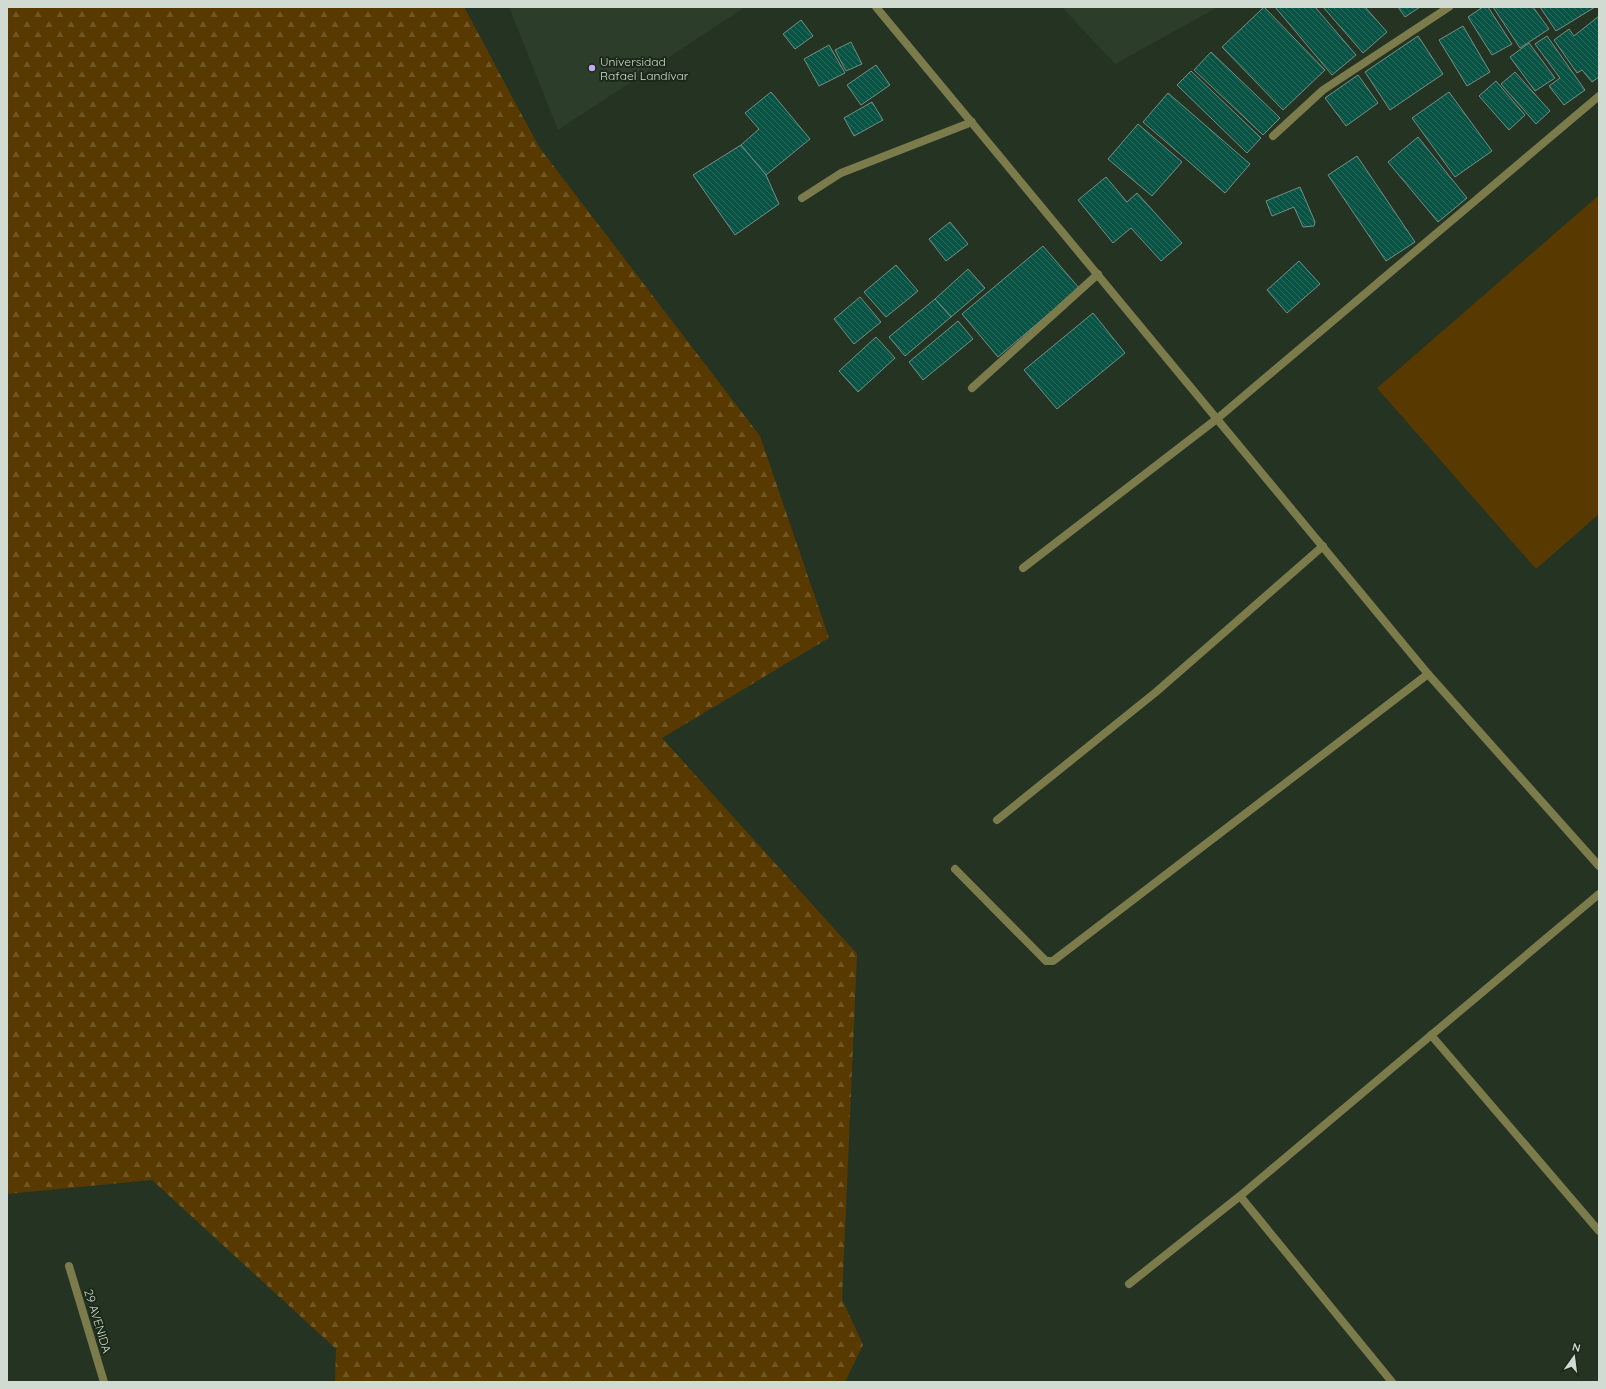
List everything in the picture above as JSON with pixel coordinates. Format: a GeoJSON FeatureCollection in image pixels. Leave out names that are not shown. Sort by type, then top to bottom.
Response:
{"type":"FeatureCollection","features":[{"type":"Feature","properties":{"kind":"street"},"geometry":{"type":"LineString","coordinates":[[876,7],[1218,418],[1428,674],[1599,866]]}},
{"type":"Feature","properties":{"kind":"street"},"geometry":{"type":"LineString","coordinates":[[1273,136],[1323,90],[1449,7]]}},
{"type":"Feature","properties":{"kind":"street"},"geometry":{"type":"LineString","coordinates":[[1023,568],[1218,418],[1599,96]]}},
{"type":"Feature","properties":{"kind":"street"},"geometry":{"type":"LineString","coordinates":[[802,198],[841,173],[972,122]]}},
{"type":"Feature","properties":{"kind":"street"},"geometry":{"type":"LineString","coordinates":[[972,388],[1098,274]]}},
{"type":"Feature","properties":{"kind":"street"},"geometry":{"type":"LineString","coordinates":[[997,820],[1156,692],[1323,546]]}},
{"type":"Feature","properties":{"kind":"street"},"geometry":{"type":"LineString","coordinates":[[955,870],[1046,961],[1053,961],[1428,674]]}},
{"type":"Feature","properties":{"kind":"street"},"geometry":{"type":"LineString","coordinates":[[1129,1284],[1240,1196],[1599,894]]}},
{"type":"Feature","properties":{"kind":"street"},"geometry":{"type":"LineString","coordinates":[[1431,1035],[1599,1232]]}},
{"type":"Feature","properties":{"kind":"street"},"geometry":{"type":"LineString","coordinates":[[1240,1196],[1392,1382]]}},
{"type":"Feature","properties":{"kind":"street","name":"29 AVENIDA"},"geometry":{"type":"LineString","coordinates":[[69,1266],[104,1382]]}},
{"type":"Feature","properties":{"kind":"shaded area","name":"Universidad Rafael Landívar"},"geometry":{"type":"Polygon","coordinates":[[[509,7],[745,7],[558,130],[509,7]]]}},
{"type":"Feature","properties":{"kind":"shaded area"},"geometry":{"type":"Polygon","coordinates":[[[1062,7],[1218,7],[1115,64],[1062,7]]]}},
{"type":"Feature","properties":{"kind":"green space"},"geometry":{"type":"Polygon","coordinates":[[[7,7],[464,7],[539,147],[760,436],[829,638],[662,738],[857,954],[842,1299],[863,1345],[845,1382],[335,1382],[336,1349],[152,1180],[7,1194],[7,7]]]}},
{"type":"Feature","properties":{"kind":"green space"},"geometry":{"type":"Polygon","coordinates":[[[1599,195],[1599,514],[1536,569],[1377,388],[1599,195]]]}},
{"type":"Feature","properties":{"kind":"building"},"geometry":{"type":"Polygon","coordinates":[[[1264,7],[1325,70],[1283,110],[1222,47],[1264,7]]]}},
{"type":"Feature","properties":{"kind":"building"},"geometry":{"type":"Polygon","coordinates":[[[1275,7],[1315,7],[1356,55],[1332,75],[1275,7]]]}},
{"type":"Feature","properties":{"kind":"building"},"geometry":{"type":"Polygon","coordinates":[[[1323,7],[1365,7],[1387,32],[1363,53],[1323,7]]]}},
{"type":"Feature","properties":{"kind":"building"},"geometry":{"type":"Polygon","coordinates":[[[1398,7],[1420,7],[1405,17],[1398,7]]]}},
{"type":"Feature","properties":{"kind":"building"},"geometry":{"type":"Polygon","coordinates":[[[1483,7],[1488,7],[1512,44],[1492,55],[1468,17],[1483,7]]]}},
{"type":"Feature","properties":{"kind":"building"},"geometry":{"type":"Polygon","coordinates":[[[1493,7],[1533,7],[1549,29],[1520,48],[1493,7]]]}},
{"type":"Feature","properties":{"kind":"building"},"geometry":{"type":"Polygon","coordinates":[[[1540,7],[1595,7],[1556,31],[1540,7]]]}},
{"type":"Feature","properties":{"kind":"building"},"geometry":{"type":"Polygon","coordinates":[[[1599,16],[1599,77],[1592,82],[1582,70],[1577,73],[1554,40],[1569,29],[1574,36],[1599,16]]]}},
{"type":"Feature","properties":{"kind":"building"},"geometry":{"type":"Polygon","coordinates":[[[801,20],[813,36],[795,49],[783,34],[801,20]]]}},
{"type":"Feature","properties":{"kind":"building"},"geometry":{"type":"Polygon","coordinates":[[[1463,26],[1490,72],[1467,86],[1439,40],[1463,26]]]}},
{"type":"Feature","properties":{"kind":"building"},"geometry":{"type":"Polygon","coordinates":[[[1418,36],[1443,74],[1390,110],[1365,72],[1418,36]]]}},
{"type":"Feature","properties":{"kind":"building"},"geometry":{"type":"Polygon","coordinates":[[[1547,36],[1585,90],[1564,105],[1549,86],[1560,78],[1535,44],[1547,36]]]}},
{"type":"Feature","properties":{"kind":"building"},"geometry":{"type":"Polygon","coordinates":[[[851,42],[862,64],[846,71],[835,50],[851,42]]]}},
{"type":"Feature","properties":{"kind":"building"},"geometry":{"type":"Polygon","coordinates":[[[1529,43],[1555,78],[1535,91],[1510,57],[1529,43]]]}},
{"type":"Feature","properties":{"kind":"building"},"geometry":{"type":"Polygon","coordinates":[[[829,45],[845,73],[819,86],[804,59],[829,45]]]}},
{"type":"Feature","properties":{"kind":"building"},"geometry":{"type":"Polygon","coordinates":[[[1211,52],[1280,118],[1263,135],[1194,70],[1211,52]]]}},
{"type":"Feature","properties":{"kind":"building"},"geometry":{"type":"Polygon","coordinates":[[[876,65],[890,85],[861,105],[847,85],[876,65]]]}},
{"type":"Feature","properties":{"kind":"building"},"geometry":{"type":"Polygon","coordinates":[[[1191,71],[1261,138],[1247,153],[1177,85],[1191,71]]]}},
{"type":"Feature","properties":{"kind":"building"},"geometry":{"type":"Polygon","coordinates":[[[1515,72],[1550,111],[1536,124],[1501,84],[1515,72]]]}},
{"type":"Feature","properties":{"kind":"building"},"geometry":{"type":"Polygon","coordinates":[[[1358,75],[1378,103],[1346,126],[1325,98],[1358,75]]]}},
{"type":"Feature","properties":{"kind":"building"},"geometry":{"type":"Polygon","coordinates":[[[1496,81],[1525,115],[1509,130],[1479,96],[1496,81]]]}},
{"type":"Feature","properties":{"kind":"building"},"geometry":{"type":"Polygon","coordinates":[[[771,92],[810,139],[766,175],[741,145],[759,129],[745,113],[771,92]]]}},
{"type":"Feature","properties":{"kind":"building"},"geometry":{"type":"Polygon","coordinates":[[[1449,92],[1492,151],[1455,177],[1412,118],[1449,92]]]}},
{"type":"Feature","properties":{"kind":"building"},"geometry":{"type":"Polygon","coordinates":[[[1168,93],[1250,164],[1225,193],[1143,122],[1168,93]]]}},
{"type":"Feature","properties":{"kind":"building"},"geometry":{"type":"Polygon","coordinates":[[[872,102],[883,120],[854,136],[844,118],[872,102]]]}},
{"type":"Feature","properties":{"kind":"building"},"geometry":{"type":"Polygon","coordinates":[[[1138,124],[1182,162],[1152,196],[1108,159],[1138,124]]]}},
{"type":"Feature","properties":{"kind":"building"},"geometry":{"type":"Polygon","coordinates":[[[1418,137],[1467,198],[1438,222],[1388,162],[1418,137]]]}},
{"type":"Feature","properties":{"kind":"building"},"geometry":{"type":"Polygon","coordinates":[[[741,145],[766,175],[779,204],[735,235],[693,175],[741,145]]]}},
{"type":"Feature","properties":{"kind":"building"},"geometry":{"type":"Polygon","coordinates":[[[1357,156],[1415,242],[1386,261],[1328,175],[1357,156]]]}},
{"type":"Feature","properties":{"kind":"building"},"geometry":{"type":"Polygon","coordinates":[[[1106,177],[1127,202],[1137,193],[1182,243],[1161,261],[1131,228],[1113,243],[1078,200],[1106,177]]]}},
{"type":"Feature","properties":{"kind":"building"},"geometry":{"type":"Polygon","coordinates":[[[1300,187],[1315,222],[1314,226],[1303,227],[1294,207],[1272,216],[1266,201],[1300,187]]]}},
{"type":"Feature","properties":{"kind":"building"},"geometry":{"type":"Polygon","coordinates":[[[950,222],[968,244],[946,261],[929,239],[950,222]]]}},
{"type":"Feature","properties":{"kind":"building"},"geometry":{"type":"Polygon","coordinates":[[[1043,246],[1079,288],[998,357],[962,314],[1043,246]]]}},
{"type":"Feature","properties":{"kind":"building"},"geometry":{"type":"Polygon","coordinates":[[[1299,261],[1320,284],[1287,313],[1267,290],[1299,261]]]}},
{"type":"Feature","properties":{"kind":"building"},"geometry":{"type":"Polygon","coordinates":[[[896,265],[918,291],[886,317],[864,292],[896,265]]]}},
{"type":"Feature","properties":{"kind":"building"},"geometry":{"type":"Polygon","coordinates":[[[968,269],[985,288],[951,317],[935,299],[968,269]]]}},
{"type":"Feature","properties":{"kind":"building"},"geometry":{"type":"Polygon","coordinates":[[[860,297],[881,322],[854,344],[834,319],[860,297]]]}},
{"type":"Feature","properties":{"kind":"building"},"geometry":{"type":"Polygon","coordinates":[[[935,299],[951,317],[905,356],[889,337],[935,299]]]}},
{"type":"Feature","properties":{"kind":"building"},"geometry":{"type":"Polygon","coordinates":[[[1093,313],[1125,353],[1057,409],[1024,370],[1093,313]]]}},
{"type":"Feature","properties":{"kind":"building"},"geometry":{"type":"Polygon","coordinates":[[[958,321],[973,339],[923,380],[909,362],[958,321]]]}},
{"type":"Feature","properties":{"kind":"building"},"geometry":{"type":"Polygon","coordinates":[[[876,337],[895,358],[858,392],[839,371],[876,337]]]}},
{"type":"Feature","properties":{"kind":"place","name":"Universidad Rafael Landívar"},"geometry":{"type":"Point","coordinates":[592,68]}}]}
